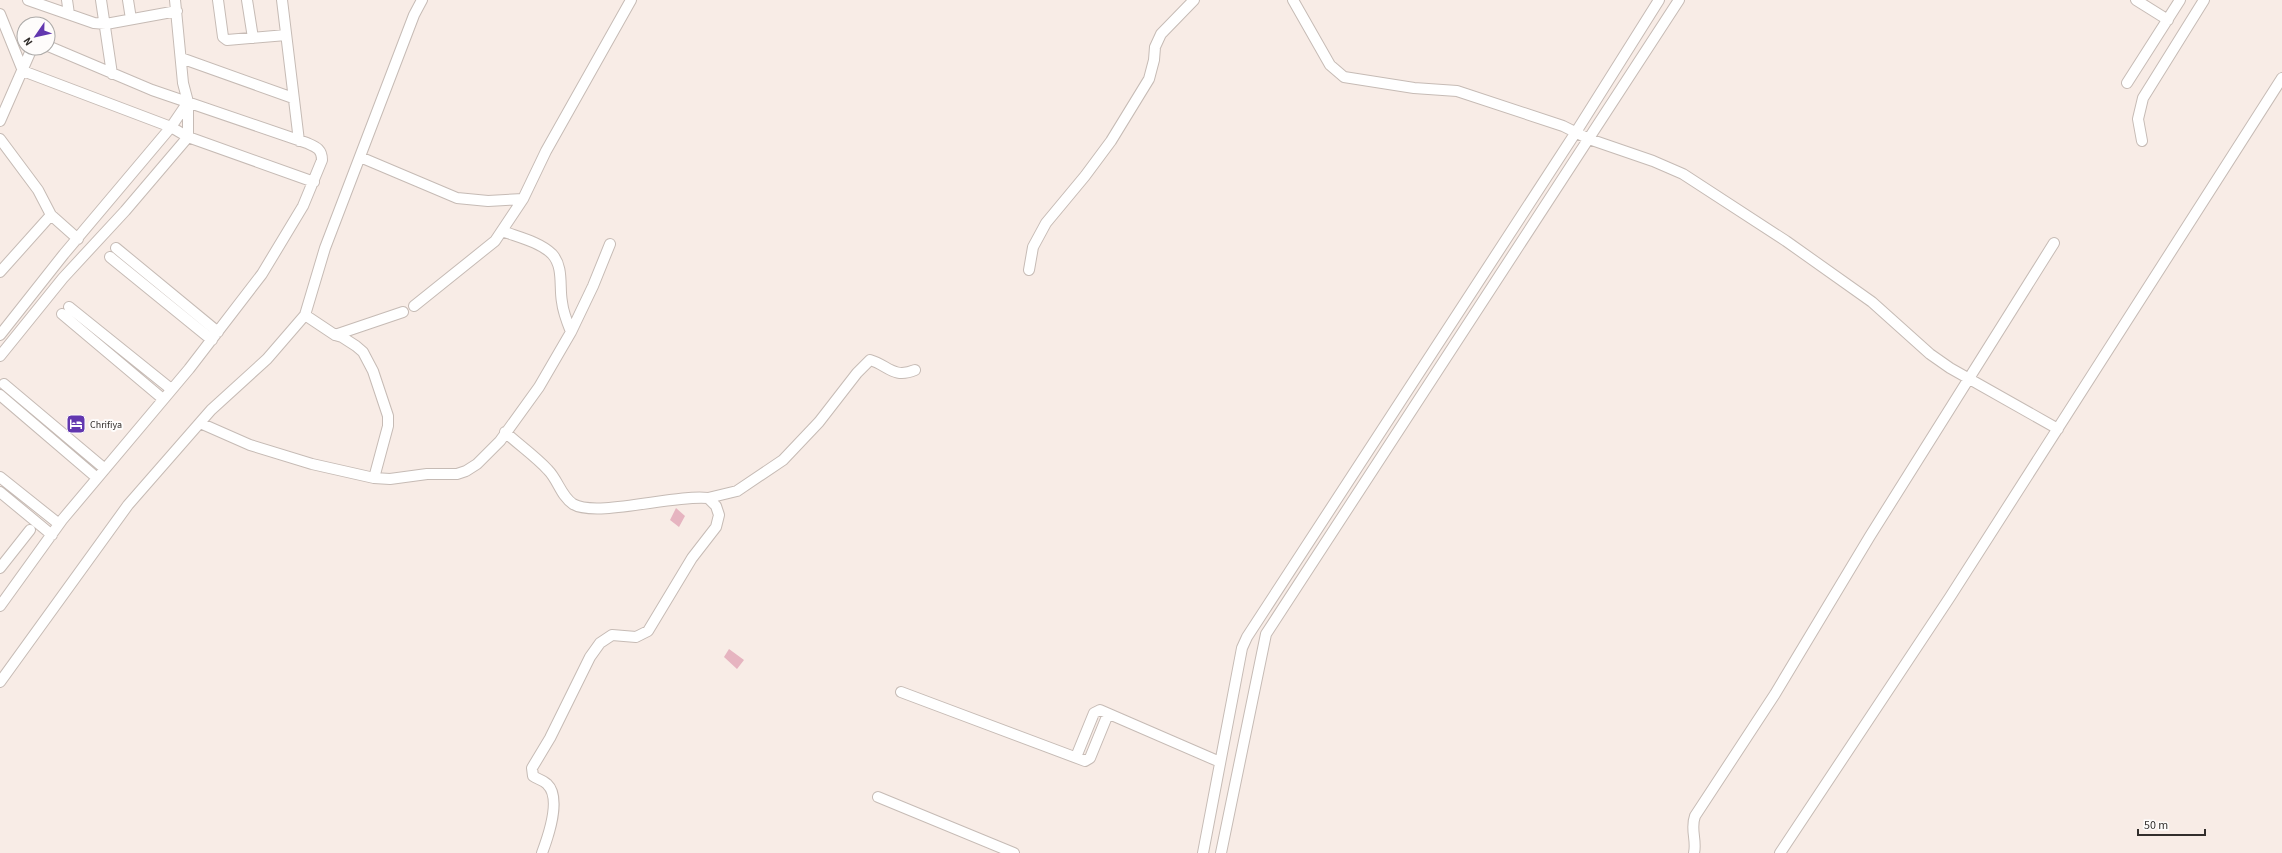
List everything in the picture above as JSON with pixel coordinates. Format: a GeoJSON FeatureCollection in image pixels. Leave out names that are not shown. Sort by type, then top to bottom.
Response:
{"type":"FeatureCollection","features":[{"type":"Feature","properties":{"kind":"street"},"geometry":{"type":"LineString","coordinates":[[28,0],[94,23],[106,24],[177,11]]}},
{"type":"Feature","properties":{"kind":"street"},"geometry":{"type":"LineString","coordinates":[[67,0],[69,14]]}},
{"type":"Feature","properties":{"kind":"street"},"geometry":{"type":"LineString","coordinates":[[101,0],[106,24],[112,74]]}},
{"type":"Feature","properties":{"kind":"street"},"geometry":{"type":"LineString","coordinates":[[128,0],[132,19]]}},
{"type":"Feature","properties":{"kind":"street"},"geometry":{"type":"LineString","coordinates":[[0,356],[63,278],[125,211],[188,137],[188,102],[183,83],[175,0]]}},
{"type":"Feature","properties":{"kind":"street"},"geometry":{"type":"LineString","coordinates":[[218,0],[223,37],[227,40],[286,35]]}},
{"type":"Feature","properties":{"kind":"street"},"geometry":{"type":"LineString","coordinates":[[247,0],[253,38]]}},
{"type":"Feature","properties":{"kind":"street"},"geometry":{"type":"LineString","coordinates":[[282,0],[299,141]]}},
{"type":"Feature","properties":{"kind":"street"},"geometry":{"type":"LineString","coordinates":[[0,682],[128,505],[225,396],[267,359],[305,315],[325,248],[414,15],[422,0]]}},
{"type":"Feature","properties":{"kind":"street"},"geometry":{"type":"LineString","coordinates":[[414,306],[488,248],[502,231],[523,199],[546,151],[630,0]]}},
{"type":"Feature","properties":{"kind":"street"},"geometry":{"type":"LineString","coordinates":[[1029,270],[1033,247],[1046,223],[1085,176],[1110,141],[1149,79],[1154,60],[1155,47],[1161,34],[1194,0]]}},
{"type":"Feature","properties":{"kind":"street"},"geometry":{"type":"LineString","coordinates":[[1293,0],[1330,65],[1344,77],[1414,88],[1457,90],[1563,126],[1589,139],[1653,161],[1683,174],[1825,268],[1872,302],[1930,354],[1969,379],[2058,429]]}},
{"type":"Feature","properties":{"kind":"street"},"geometry":{"type":"LineString","coordinates":[[1203,853],[1242,648],[1247,638],[1576,132],[1659,0]]}},
{"type":"Feature","properties":{"kind":"street"},"geometry":{"type":"LineString","coordinates":[[1221,853],[1266,634],[1679,0]]}},
{"type":"Feature","properties":{"kind":"street"},"geometry":{"type":"LineString","coordinates":[[2136,0],[2168,20]]}},
{"type":"Feature","properties":{"kind":"street"},"geometry":{"type":"LineString","coordinates":[[2127,84],[2180,0]]}},
{"type":"Feature","properties":{"kind":"street"},"geometry":{"type":"LineString","coordinates":[[2142,140],[2138,119],[2143,98],[2204,0]]}},
{"type":"Feature","properties":{"kind":"street"},"geometry":{"type":"LineString","coordinates":[[0,14],[23,71],[171,127],[188,137],[314,182]]}},
{"type":"Feature","properties":{"kind":"street"},"geometry":{"type":"LineString","coordinates":[[0,606],[59,524],[215,336],[262,274],[303,206],[322,160],[322,153],[318,148],[112,74],[56,50]]}},
{"type":"Feature","properties":{"kind":"street"},"geometry":{"type":"LineString","coordinates":[[0,122],[29,56]]}},
{"type":"Feature","properties":{"kind":"street"},"geometry":{"type":"LineString","coordinates":[[181,58],[293,98]]}},
{"type":"Feature","properties":{"kind":"street"},"geometry":{"type":"LineString","coordinates":[[1780,853],[1950,597],[2282,78]]}},
{"type":"Feature","properties":{"kind":"street"},"geometry":{"type":"LineString","coordinates":[[0,335],[171,127],[188,102]]}},
{"type":"Feature","properties":{"kind":"street"},"geometry":{"type":"LineString","coordinates":[[0,142],[34,183],[51,215],[78,239]]}},
{"type":"Feature","properties":{"kind":"street"},"geometry":{"type":"LineString","coordinates":[[360,157],[458,198],[488,201],[523,199]]}},
{"type":"Feature","properties":{"kind":"street"},"geometry":{"type":"LineString","coordinates":[[0,272],[51,215]]}},
{"type":"Feature","properties":{"kind":"street"},"geometry":{"type":"LineString","coordinates":[[502,231],[524,239],[545,249],[553,255],[560,273],[562,302],[571,332]]}},
{"type":"Feature","properties":{"kind":"street"},"geometry":{"type":"LineString","coordinates":[[1694,853],[1696,846],[1692,824],[1695,816],[1774,694],[1870,536],[2054,243]]}},
{"type":"Feature","properties":{"kind":"street"},"geometry":{"type":"LineString","coordinates":[[200,423],[250,445],[312,464],[374,478],[390,479],[466,471],[478,464],[500,441],[505,432],[539,387],[571,332],[593,286],[610,244]]}},
{"type":"Feature","properties":{"kind":"street"},"geometry":{"type":"LineString","coordinates":[[113,253],[162,284],[215,336],[155,293],[113,253]]}},
{"type":"Feature","properties":{"kind":"street"},"geometry":{"type":"LineString","coordinates":[[155,293],[162,284]]}},
{"type":"Feature","properties":{"kind":"street"},"geometry":{"type":"LineString","coordinates":[[163,399],[101,347],[65,310],[109,338],[171,390]]}},
{"type":"Feature","properties":{"kind":"street"},"geometry":{"type":"LineString","coordinates":[[334,335],[403,312]]}},
{"type":"Feature","properties":{"kind":"street"},"geometry":{"type":"LineString","coordinates":[[305,315],[334,335],[342,337],[363,352],[377,381],[385,405],[388,426],[374,478]]}},
{"type":"Feature","properties":{"kind":"street"},"geometry":{"type":"LineString","coordinates":[[101,347],[109,338]]}},
{"type":"Feature","properties":{"kind":"street"},"geometry":{"type":"LineString","coordinates":[[505,432],[547,469],[565,497],[578,507],[606,508],[694,496],[708,498],[737,491],[784,460],[820,422],[853,378],[870,360],[877,362],[888,370],[897,373],[906,374],[915,370]]}},
{"type":"Feature","properties":{"kind":"street"},"geometry":{"type":"LineString","coordinates":[[4,384],[105,469]]}},
{"type":"Feature","properties":{"kind":"street"},"geometry":{"type":"LineString","coordinates":[[0,395],[97,478]]}},
{"type":"Feature","properties":{"kind":"street"},"geometry":{"type":"LineString","coordinates":[[39,429],[46,419]]}},
{"type":"Feature","properties":{"kind":"street"},"geometry":{"type":"LineString","coordinates":[[0,476],[59,524]]}},
{"type":"Feature","properties":{"kind":"street"},"geometry":{"type":"LineString","coordinates":[[0,492],[52,535]]}},
{"type":"Feature","properties":{"kind":"street"},"geometry":{"type":"LineString","coordinates":[[542,853],[551,823],[553,794],[547,783],[533,776],[532,768],[550,738],[595,649],[612,635],[636,637],[648,630],[689,563],[716,527],[719,515],[716,506],[708,498]]}},
{"type":"Feature","properties":{"kind":"street"},"geometry":{"type":"LineString","coordinates":[[0,568],[30,530]]}},
{"type":"Feature","properties":{"kind":"street"},"geometry":{"type":"LineString","coordinates":[[901,692],[1076,757],[1094,713],[1100,710],[1220,762]]}},
{"type":"Feature","properties":{"kind":"street"},"geometry":{"type":"LineString","coordinates":[[878,797],[1014,853]]}},
{"type":"Feature","properties":{"kind":"shaded area"},"geometry":{"type":"Polygon","coordinates":[[[676,508],[685,516],[679,527],[670,520],[676,508]]]}},
{"type":"Feature","properties":{"kind":"shaded area"},"geometry":{"type":"Polygon","coordinates":[[[729,649],[744,660],[737,669],[724,657],[729,649]]]}},
{"type":"Feature","properties":{"kind":"place","name":"Chrifiya"},"geometry":{"type":"Point","coordinates":[76,424]}}]}
